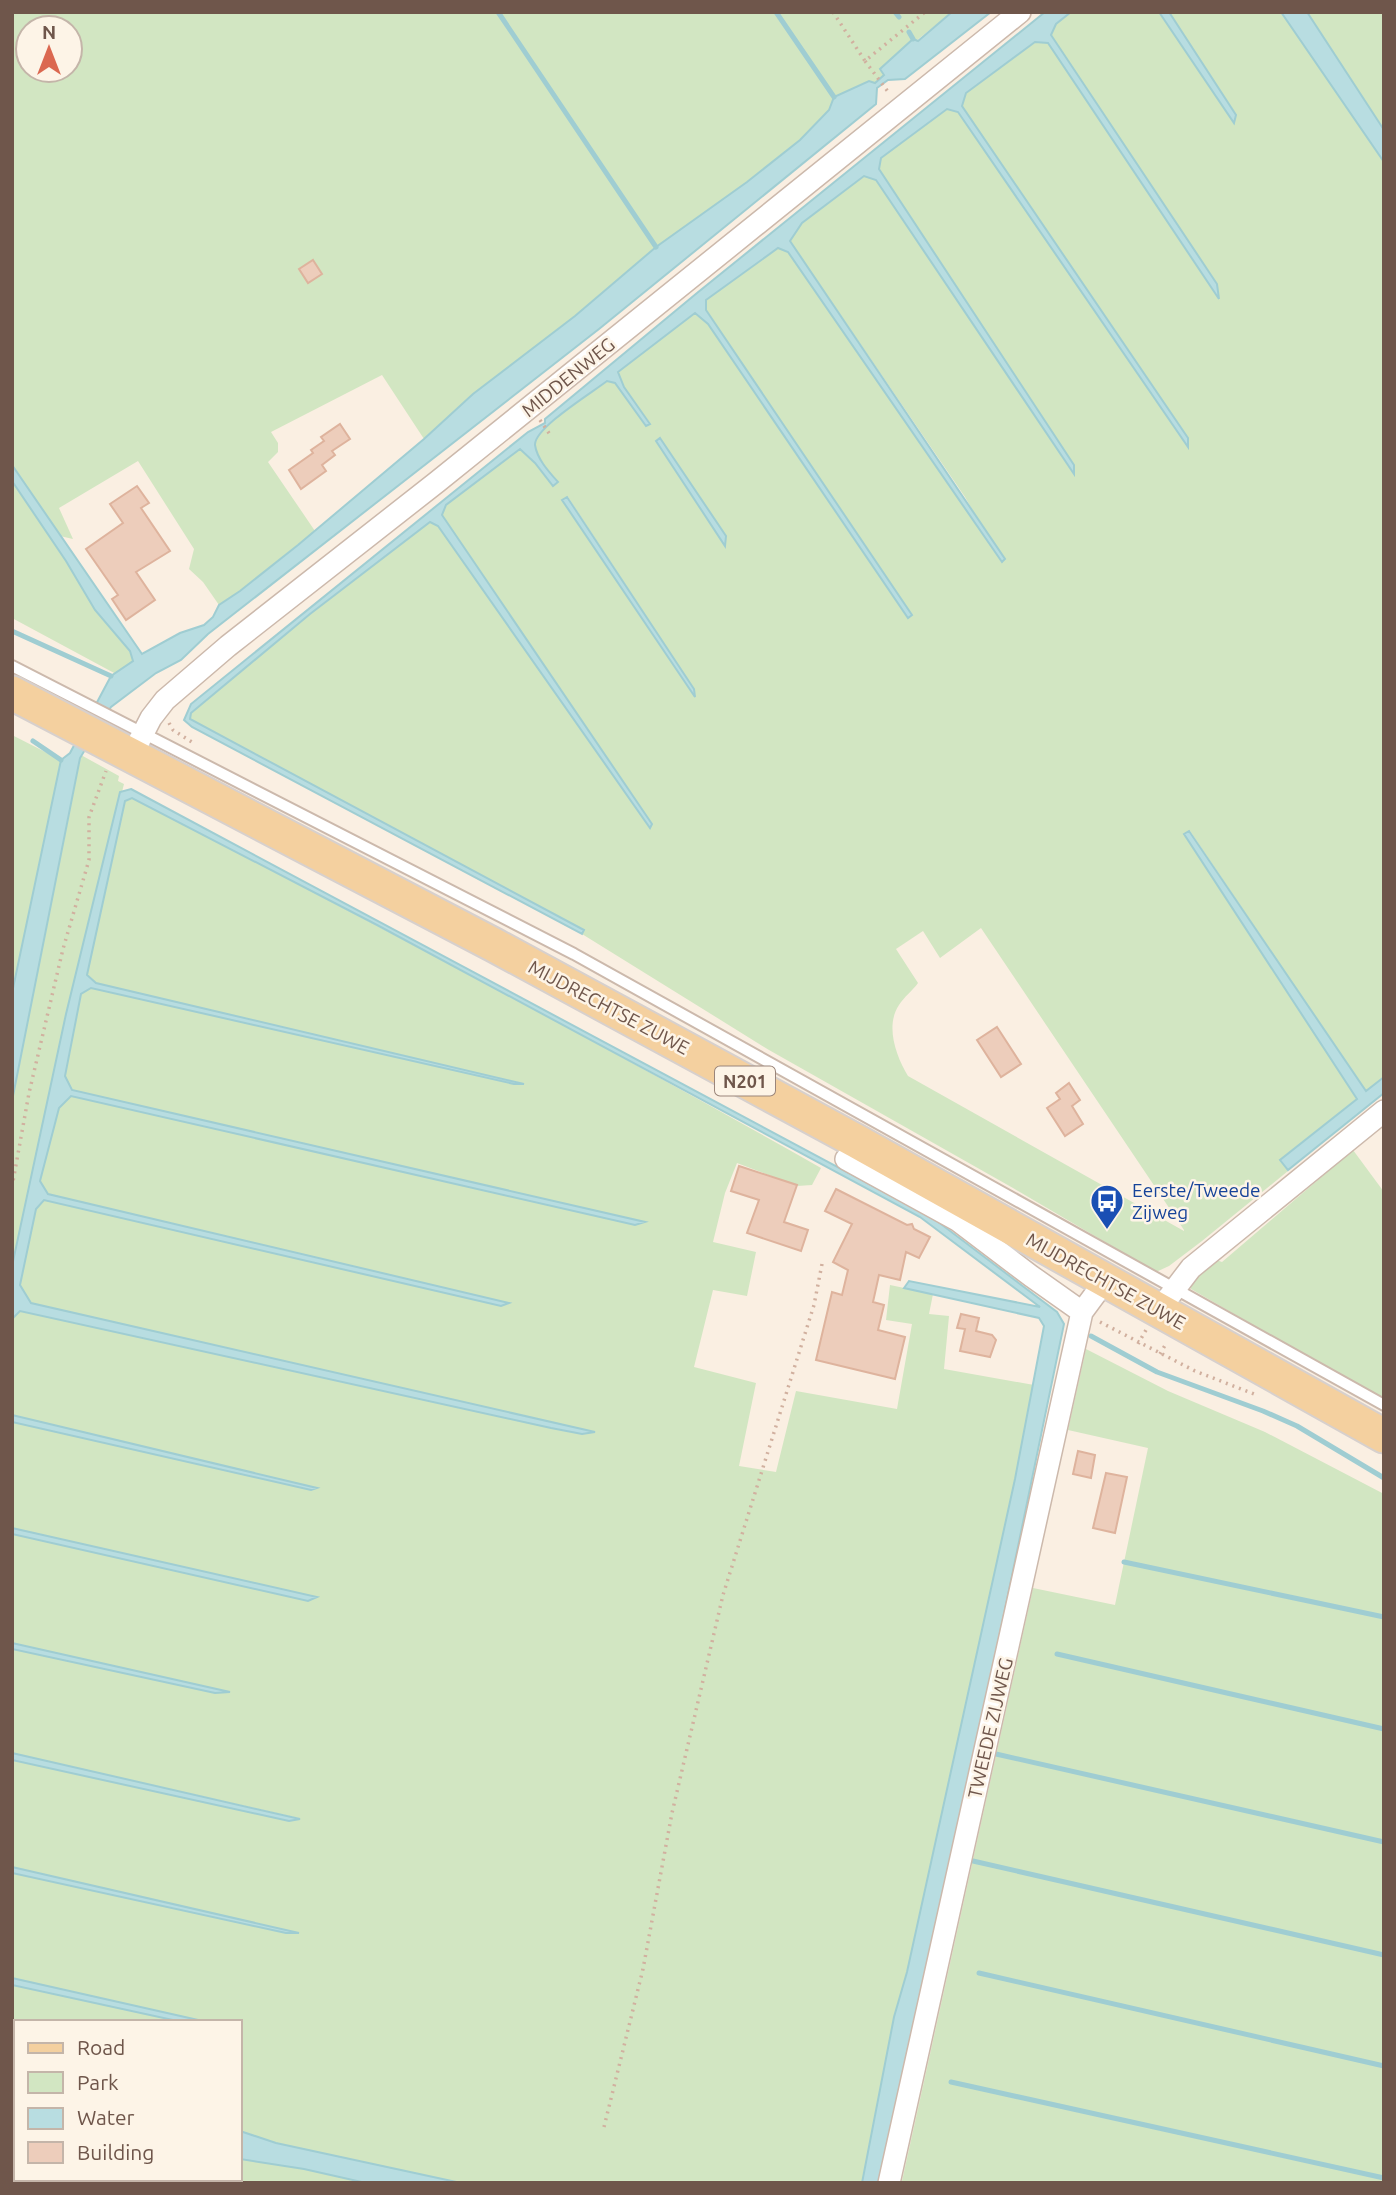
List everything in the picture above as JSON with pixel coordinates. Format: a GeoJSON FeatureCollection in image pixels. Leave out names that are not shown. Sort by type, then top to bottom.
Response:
{"type":"FeatureCollection","features":[{"type":"Feature","properties":{"kind":"main road","name":"MIJDRECHTSE ZUWE"},"geometry":{"type":"LineString","coordinates":[[12,693],[77,711],[1105,1281],[1166,1298],[1384,1436]]}},
{"type":"Feature","properties":{"kind":"street","name":"MIDDENWEG"},"geometry":{"type":"LineString","coordinates":[[138,744],[151,718],[166,700],[228,646],[468,457],[1020,12]]}},
{"type":"Feature","properties":{"kind":"street"},"geometry":{"type":"LineString","coordinates":[[1166,1298],[1191,1268],[1384,1111]]}},
{"type":"Feature","properties":{"kind":"street","name":"MIJDRECHTSE ZUWE"},"geometry":{"type":"LineString","coordinates":[[846,1159],[957,1220],[1082,1312]]}},
{"type":"Feature","properties":{"kind":"street","name":"TWEEDE ZIJWEG"},"geometry":{"type":"LineString","coordinates":[[889,2183],[1082,1312],[1105,1281]]}},
{"type":"Feature","properties":{"kind":"lane","name":"MIJDRECHTSE ZUWE"},"geometry":{"type":"LineString","coordinates":[[12,666],[77,711]]}},
{"type":"Feature","properties":{"kind":"lane","name":"MIJDRECHTSE ZUWE"},"geometry":{"type":"LineString","coordinates":[[138,744],[574,954],[1166,1298],[1384,1405]]}},
{"type":"Feature","properties":{"kind":"path"},"geometry":{"type":"LineString","coordinates":[[834,12],[885,89]]}},
{"type":"Feature","properties":{"kind":"path"},"geometry":{"type":"LineString","coordinates":[[865,61],[925,12]]}},
{"type":"Feature","properties":{"kind":"path"},"geometry":{"type":"LineString","coordinates":[[536,415],[551,436]]}},
{"type":"Feature","properties":{"kind":"path"},"geometry":{"type":"LineString","coordinates":[[12,1187],[29,1093],[57,975],[89,860],[89,817],[104,774]]}},
{"type":"Feature","properties":{"kind":"path"},"geometry":{"type":"LineString","coordinates":[[604,2127],[643,1969],[671,1813],[707,1657],[723,1595],[814,1306],[822,1264]]}},
{"type":"Feature","properties":{"kind":"path","name":"MIJDRECHTSE ZUWE"},"geometry":{"type":"LineString","coordinates":[[1082,1312],[1160,1354],[1255,1395]]}},
{"type":"Feature","properties":{"kind":"path"},"geometry":{"type":"LineString","coordinates":[[1160,1354],[1167,1342]]}},
{"type":"Feature","properties":{"kind":"green space"},"geometry":{"type":"Polygon","coordinates":[[[12,12],[952,12],[881,69],[884,75],[875,84],[834,97],[829,110],[800,140],[747,182],[656,247],[575,316],[473,394],[424,439],[382,375],[271,432],[278,443],[278,452],[268,462],[315,531],[219,605],[203,582],[189,569],[194,549],[138,461],[59,508],[73,539],[60,536],[12,465],[12,12]]]}},
{"type":"Feature","properties":{"kind":"green space"},"geometry":{"type":"Polygon","coordinates":[[[1071,12],[1159,12],[1234,122],[1236,114],[1169,12],[1281,12],[1384,162],[1384,1077],[1366,1092],[1190,831],[1184,834],[1357,1099],[1281,1159],[1288,1171],[1202,1241],[1169,1266],[1156,1272],[769,1050],[582,934],[584,930],[190,719],[191,713],[309,614],[429,522],[438,526],[650,828],[652,824],[442,515],[446,505],[520,449],[553,485],[557,483],[538,456],[535,445],[537,438],[554,420],[608,381],[615,383],[646,426],[650,423],[624,387],[618,372],[695,313],[708,324],[908,618],[912,615],[706,310],[706,300],[778,248],[788,252],[1002,562],[965,497],[790,241],[802,223],[864,176],[876,180],[1073,473],[1073,465],[879,169],[881,158],[947,109],[958,112],[1188,446],[962,106],[966,93],[1036,42],[1048,43],[1219,296],[1217,284],[1051,35],[1056,24],[1071,12]],[[568,497],[563,500],[694,696],[694,689],[568,497]],[[981,928],[940,958],[923,931],[896,949],[918,983],[899,1005],[893,1022],[896,1050],[908,1076],[1184,1231],[1184,1230],[981,928]]]}},
{"type":"Feature","properties":{"kind":"green space"},"geometry":{"type":"Polygon","coordinates":[[[1307,12],[1384,12],[1384,130],[1309,15],[1307,12]]]}},
{"type":"Feature","properties":{"kind":"green space"},"geometry":{"type":"Polygon","coordinates":[[[12,481],[66,561],[95,610],[130,651],[133,661],[116,674],[12,618],[12,481]]]}},
{"type":"Feature","properties":{"kind":"green space"},"geometry":{"type":"Polygon","coordinates":[[[12,735],[61,760],[12,993],[12,735]]]}},
{"type":"Feature","properties":{"kind":"green space"},"geometry":{"type":"Polygon","coordinates":[[[81,755],[119,776],[118,781],[124,784],[66,1014],[12,1266],[12,1101],[81,755]]]}},
{"type":"Feature","properties":{"kind":"green space"},"geometry":{"type":"Polygon","coordinates":[[[132,797],[392,934],[821,1168],[812,1185],[797,1186],[737,1163],[725,1193],[713,1242],[756,1252],[747,1296],[713,1290],[694,1367],[756,1383],[739,1466],[776,1472],[796,1391],[897,1409],[912,1324],[886,1320],[890,1285],[933,1294],[929,1314],[949,1316],[944,1369],[1034,1385],[907,1972],[894,2017],[862,2183],[461,2183],[276,2143],[242,2132],[242,2020],[198,2020],[12,1978],[12,1873],[286,1933],[294,1932],[12,1867],[12,1760],[289,1821],[298,1818],[12,1753],[12,1649],[215,1693],[226,1692],[12,1643],[12,1534],[308,1601],[316,1597],[12,1528],[12,1422],[311,1490],[316,1488],[12,1415],[12,1319],[20,1311],[551,1428],[582,1434],[593,1432],[31,1303],[20,1285],[36,1209],[44,1200],[501,1306],[508,1304],[48,1194],[40,1181],[59,1108],[71,1096],[635,1225],[642,1222],[72,1090],[65,1076],[81,994],[91,988],[514,1084],[521,1083],[96,983],[87,975],[125,801],[132,797]]]}},
{"type":"Feature","properties":{"kind":"green space"},"geometry":{"type":"Polygon","coordinates":[[[1353,1150],[1384,1192],[1384,1401],[1191,1289],[1190,1280],[1211,1258],[1222,1262],[1353,1150]]]}},
{"type":"Feature","properties":{"kind":"green space"},"geometry":{"type":"Polygon","coordinates":[[[1086,1349],[1168,1391],[1265,1432],[1384,1494],[1384,2183],[902,2181],[1033,1588],[1115,1605],[1148,1448],[1068,1430],[1086,1349]]]}},
{"type":"Feature","properties":{"kind":"green space"},"geometry":{"type":"Polygon","coordinates":[[[12,1985],[173,2020],[14,2020],[12,2079],[12,1985]]]}},
{"type":"Feature","properties":{"kind":"green space"},"geometry":{"type":"Polygon","coordinates":[[[12,2104],[14,2181],[242,2181],[242,2159],[304,2169],[366,2183],[12,2183],[12,2104]]]}},
{"type":"Feature","properties":{"kind":"water"},"geometry":{"type":"Polygon","coordinates":[[[952,12],[991,12],[905,79],[888,80],[877,88],[876,104],[599,329],[208,634],[181,660],[156,673],[111,707],[80,758],[12,1101],[12,993],[61,760],[70,753],[111,676],[133,661],[130,651],[95,610],[66,561],[12,481],[12,465],[142,654],[180,633],[204,625],[213,617],[219,605],[298,545],[473,394],[575,316],[656,247],[747,182],[800,140],[829,110],[834,97],[869,81],[875,83],[884,75],[880,69],[913,39],[918,41],[952,12]]]}},
{"type":"Feature","properties":{"kind":"water"},"geometry":{"type":"Polygon","coordinates":[[[1045,12],[1071,12],[1056,24],[1051,35],[1217,284],[1219,299],[1048,43],[1035,42],[966,93],[962,106],[1188,438],[1188,447],[958,112],[947,109],[881,158],[879,169],[1074,465],[1074,474],[876,180],[864,176],[802,223],[790,241],[1005,559],[1002,562],[788,252],[778,248],[706,300],[706,310],[912,615],[908,618],[708,324],[695,313],[618,372],[624,387],[650,424],[646,426],[615,383],[607,381],[554,420],[537,438],[535,445],[538,455],[558,482],[553,486],[520,449],[446,505],[442,515],[652,824],[650,828],[438,526],[430,522],[310,614],[191,713],[190,719],[584,930],[582,934],[192,727],[184,720],[191,704],[528,432],[545,423],[545,419],[697,293],[1045,12]]]}},
{"type":"Feature","properties":{"kind":"water"},"geometry":{"type":"Polygon","coordinates":[[[1159,12],[1169,12],[1236,115],[1234,123],[1159,12]]]}},
{"type":"Feature","properties":{"kind":"water"},"geometry":{"type":"Polygon","coordinates":[[[1281,12],[1307,12],[1384,130],[1384,162],[1281,12]]]}},
{"type":"Feature","properties":{"kind":"water"},"geometry":{"type":"Polygon","coordinates":[[[660,438],[726,536],[725,546],[656,441],[660,438]]]}},
{"type":"Feature","properties":{"kind":"water"},"geometry":{"type":"Polygon","coordinates":[[[567,497],[694,689],[695,697],[562,500],[567,497]]]}},
{"type":"Feature","properties":{"kind":"water"},"geometry":{"type":"Polygon","coordinates":[[[131,789],[933,1218],[1057,1312],[1064,1324],[990,1682],[880,2183],[862,2183],[894,2017],[907,1972],[1015,1479],[1044,1326],[1039,1318],[904,1288],[909,1281],[1040,1307],[920,1217],[377,925],[132,798],[125,801],[87,975],[96,983],[524,1084],[514,1084],[91,988],[81,994],[65,1076],[72,1090],[645,1222],[635,1225],[71,1096],[59,1108],[40,1181],[48,1194],[509,1303],[501,1306],[44,1200],[36,1209],[20,1285],[31,1303],[595,1432],[582,1434],[551,1428],[20,1311],[12,1319],[12,1266],[66,1014],[120,792],[131,789]]]}},
{"type":"Feature","properties":{"kind":"water"},"geometry":{"type":"Polygon","coordinates":[[[1189,831],[1366,1091],[1384,1077],[1384,1093],[1288,1170],[1280,1160],[1357,1099],[1184,834],[1189,831]]]}},
{"type":"Feature","properties":{"kind":"water"},"geometry":{"type":"Polygon","coordinates":[[[12,1415],[317,1488],[311,1490],[12,1422],[12,1415]]]}},
{"type":"Feature","properties":{"kind":"water"},"geometry":{"type":"Polygon","coordinates":[[[12,1528],[317,1597],[308,1601],[12,1534],[12,1528]]]}},
{"type":"Feature","properties":{"kind":"water"},"geometry":{"type":"Polygon","coordinates":[[[12,1643],[230,1692],[215,1693],[12,1649],[12,1643]]]}},
{"type":"Feature","properties":{"kind":"water"},"geometry":{"type":"Polygon","coordinates":[[[12,1753],[300,1819],[289,1821],[12,1760],[12,1753]]]}},
{"type":"Feature","properties":{"kind":"water"},"geometry":{"type":"Polygon","coordinates":[[[12,1867],[299,1933],[286,1933],[12,1873],[12,1867]]]}},
{"type":"Feature","properties":{"kind":"water"},"geometry":{"type":"Polygon","coordinates":[[[12,1978],[198,2020],[173,2020],[12,1985],[12,1978]]]}},
{"type":"Feature","properties":{"kind":"water"},"geometry":{"type":"Polygon","coordinates":[[[242,2132],[276,2143],[461,2183],[366,2183],[304,2169],[242,2159],[242,2132]]]}},
{"type":"Feature","properties":{"kind":"building"},"geometry":{"type":"Polygon","coordinates":[[[313,260],[322,274],[308,283],[299,269],[313,260]]]}},
{"type":"Feature","properties":{"kind":"building"},"geometry":{"type":"Polygon","coordinates":[[[340,424],[350,439],[332,451],[335,455],[322,465],[326,471],[301,489],[289,470],[313,453],[311,450],[324,441],[321,437],[340,424]]]}},
{"type":"Feature","properties":{"kind":"building"},"geometry":{"type":"Polygon","coordinates":[[[137,486],[149,503],[141,508],[170,551],[136,572],[155,600],[126,620],[112,599],[118,595],[86,549],[123,523],[110,504],[137,486]]]}},
{"type":"Feature","properties":{"kind":"building"},"geometry":{"type":"Polygon","coordinates":[[[997,1027],[1021,1064],[1001,1077],[977,1040],[997,1027]]]}},
{"type":"Feature","properties":{"kind":"building"},"geometry":{"type":"Polygon","coordinates":[[[1069,1083],[1080,1100],[1072,1106],[1083,1124],[1065,1136],[1047,1108],[1060,1099],[1056,1093],[1069,1083]]]}},
{"type":"Feature","properties":{"kind":"building"},"geometry":{"type":"Polygon","coordinates":[[[739,1166],[797,1185],[784,1222],[808,1230],[801,1251],[747,1233],[759,1200],[731,1191],[739,1166]]]}},
{"type":"Feature","properties":{"kind":"building"},"geometry":{"type":"Polygon","coordinates":[[[836,1189],[907,1225],[912,1224],[914,1229],[930,1237],[919,1258],[906,1252],[900,1280],[879,1275],[873,1302],[884,1305],[878,1330],[905,1337],[895,1379],[816,1360],[832,1292],[842,1295],[848,1270],[833,1262],[852,1224],[825,1211],[836,1189]]]}},
{"type":"Feature","properties":{"kind":"building"},"geometry":{"type":"Polygon","coordinates":[[[961,1314],[979,1318],[976,1331],[992,1335],[996,1340],[990,1357],[960,1351],[965,1329],[957,1328],[961,1314]]]}},
{"type":"Feature","properties":{"kind":"building"},"geometry":{"type":"Polygon","coordinates":[[[1078,1451],[1095,1455],[1091,1478],[1073,1474],[1078,1451]]]}},
{"type":"Feature","properties":{"kind":"building"},"geometry":{"type":"Polygon","coordinates":[[[1106,1473],[1127,1477],[1115,1533],[1093,1528],[1106,1473]]]}},
{"type":"Feature","properties":{"kind":"waterway"},"geometry":{"type":"LineString","coordinates":[[498,12],[656,247]]}},
{"type":"Feature","properties":{"kind":"waterway"},"geometry":{"type":"LineString","coordinates":[[776,12],[834,97]]}},
{"type":"Feature","properties":{"kind":"waterway"},"geometry":{"type":"LineString","coordinates":[[895,12],[899,17]]}},
{"type":"Feature","properties":{"kind":"waterway"},"geometry":{"type":"LineString","coordinates":[[909,32],[913,39]]}},
{"type":"Feature","properties":{"kind":"waterway"},"geometry":{"type":"LineString","coordinates":[[12,631],[111,676]]}},
{"type":"Feature","properties":{"kind":"waterway"},"geometry":{"type":"LineString","coordinates":[[33,741],[61,760]]}},
{"type":"Feature","properties":{"kind":"waterway"},"geometry":{"type":"LineString","coordinates":[[1091,1336],[1157,1372],[1297,1426],[1384,1478]]}},
{"type":"Feature","properties":{"kind":"waterway"},"geometry":{"type":"LineString","coordinates":[[1124,1562],[1384,1617]]}},
{"type":"Feature","properties":{"kind":"waterway"},"geometry":{"type":"LineString","coordinates":[[1057,1654],[1384,1729]]}},
{"type":"Feature","properties":{"kind":"waterway"},"geometry":{"type":"LineString","coordinates":[[996,1754],[1384,1842]]}},
{"type":"Feature","properties":{"kind":"waterway"},"geometry":{"type":"LineString","coordinates":[[973,1861],[1384,1955]]}},
{"type":"Feature","properties":{"kind":"waterway"},"geometry":{"type":"LineString","coordinates":[[979,1973],[1384,2066]]}},
{"type":"Feature","properties":{"kind":"waterway"},"geometry":{"type":"LineString","coordinates":[[951,2082],[1384,2178]]}},
{"type":"Feature","properties":{"kind":"place","name":"Eerste/Tweede Zijweg"},"geometry":{"type":"Point","coordinates":[1107,1231]}}]}
